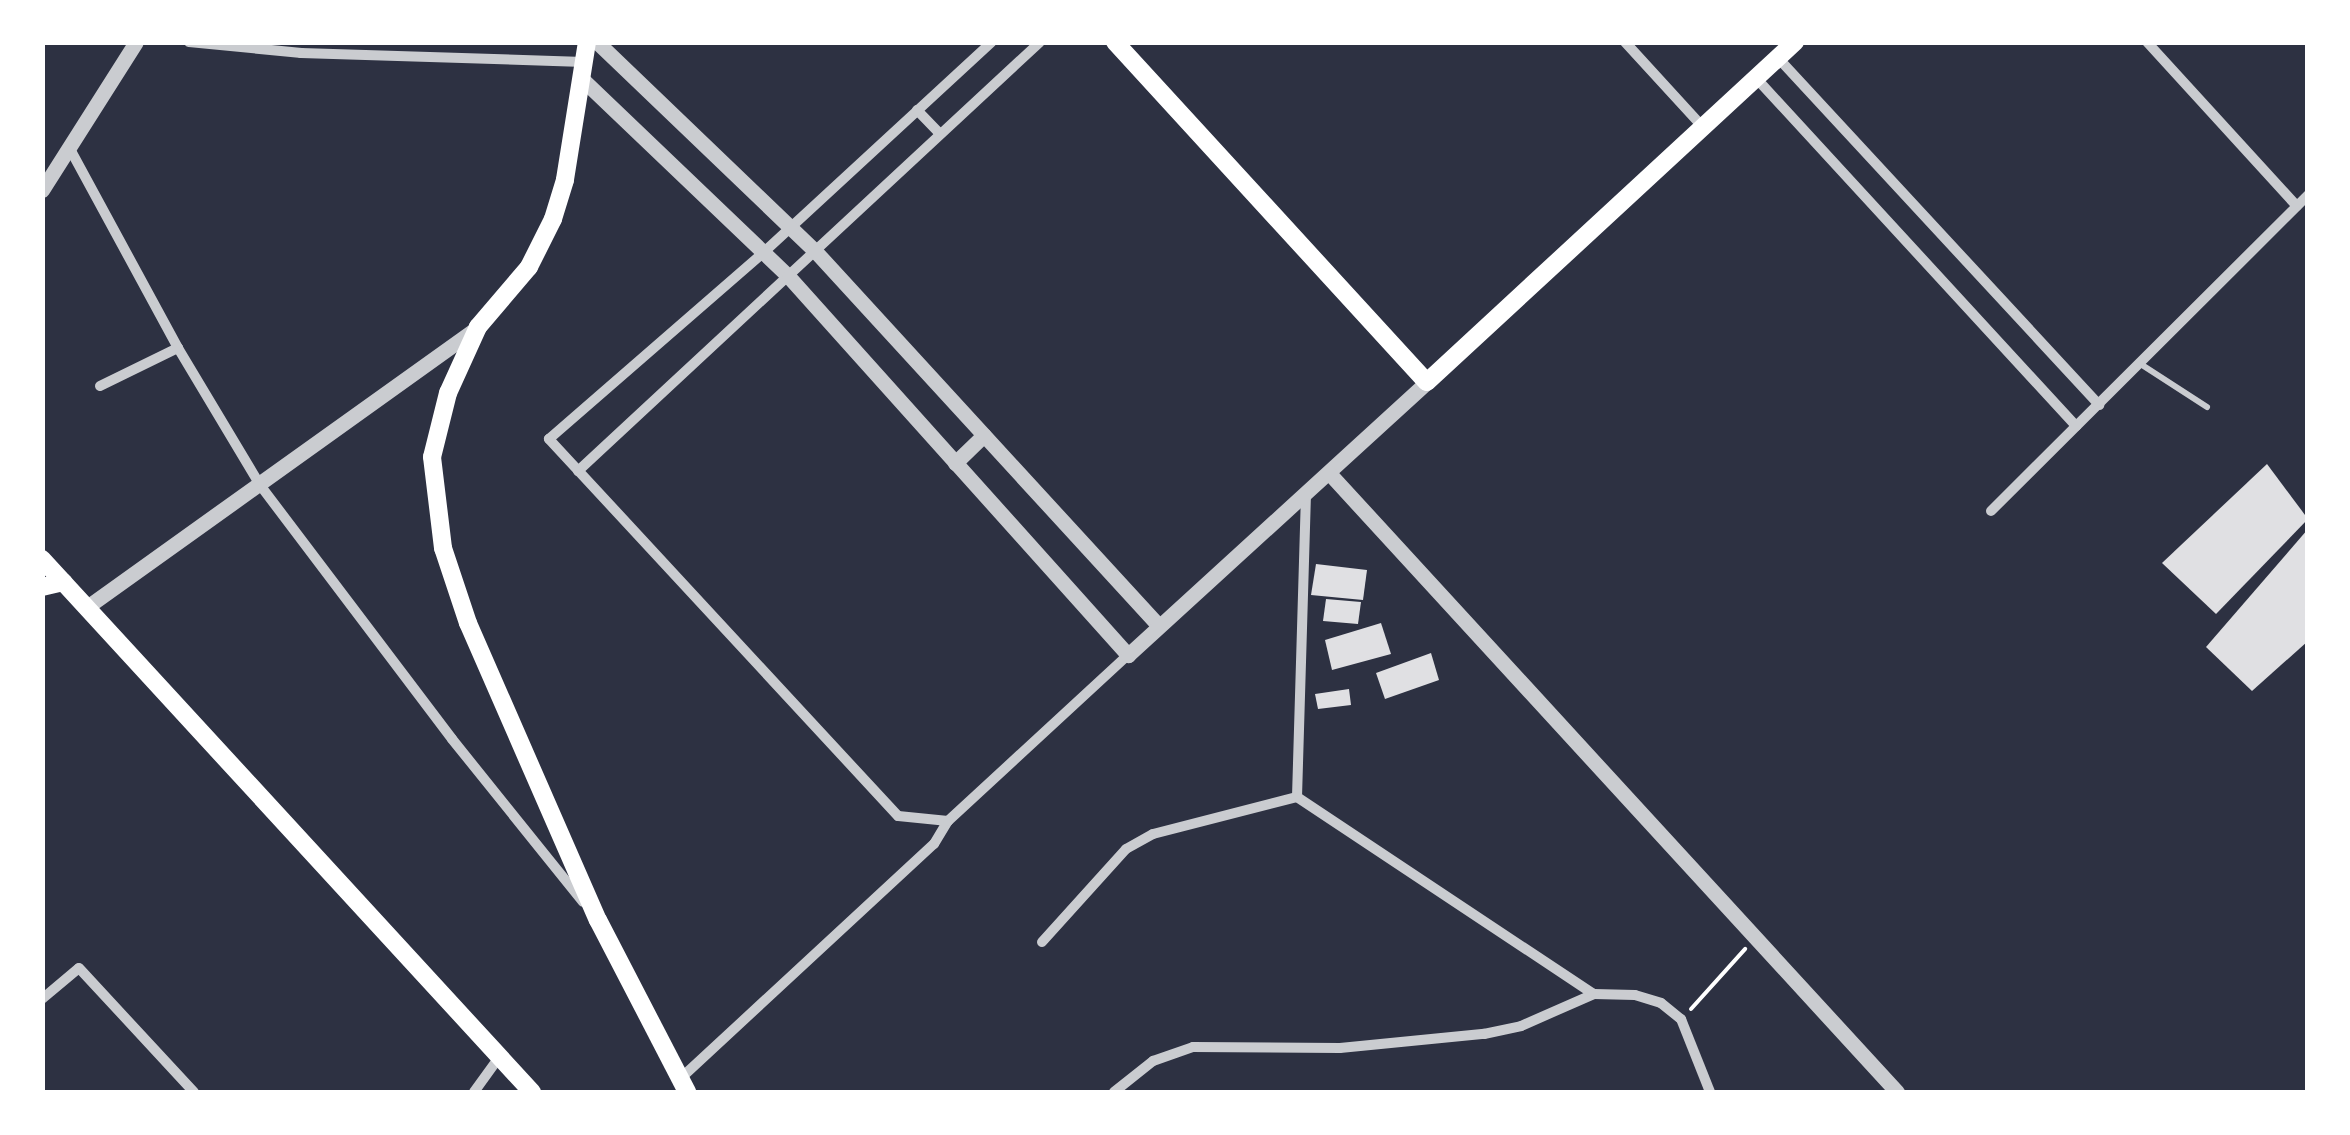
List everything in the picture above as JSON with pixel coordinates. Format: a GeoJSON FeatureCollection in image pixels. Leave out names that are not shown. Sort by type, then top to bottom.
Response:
{"type":"FeatureCollection","features":[{"type":"Feature","properties":{"kind":"main road"},"geometry":{"type":"LineString","coordinates":[[587,42],[565,180],[554,218],[529,267],[478,327],[448,393],[432,457],[443,548],[468,623],[598,920],[684,1085]]}},
{"type":"Feature","properties":{"kind":"main road"},"geometry":{"type":"LineString","coordinates":[[1115,42],[1427,382],[1795,42]]}},
{"type":"Feature","properties":{"kind":"main road"},"geometry":{"type":"LineString","coordinates":[[42,560],[532,1092]]}},
{"type":"Feature","properties":{"kind":"main road"},"geometry":{"type":"LineString","coordinates":[[42,587],[63,582]]}},
{"type":"Feature","properties":{"kind":"street"},"geometry":{"type":"LineString","coordinates":[[42,190],[136,42]]}},
{"type":"Feature","properties":{"kind":"street"},"geometry":{"type":"LineString","coordinates":[[188,42],[583,71],[789,277],[1128,655]]}},
{"type":"Feature","properties":{"kind":"street"},"geometry":{"type":"LineString","coordinates":[[597,42],[816,252],[1159,626]]}},
{"type":"Feature","properties":{"kind":"street"},"geometry":{"type":"LineString","coordinates":[[948,821],[898,816],[550,439],[791,228],[992,42]]}},
{"type":"Feature","properties":{"kind":"street"},"geometry":{"type":"LineString","coordinates":[[578,471],[1040,42]]}},
{"type":"Feature","properties":{"kind":"street"},"geometry":{"type":"LineString","coordinates":[[1625,42],[1702,126]]}},
{"type":"Feature","properties":{"kind":"street"},"geometry":{"type":"LineString","coordinates":[[2147,42],[2297,206]]}},
{"type":"Feature","properties":{"kind":"street"},"geometry":{"type":"LineString","coordinates":[[1778,58],[2098,405]]}},
{"type":"Feature","properties":{"kind":"street"},"geometry":{"type":"LineString","coordinates":[[1756,78],[2076,426]]}},
{"type":"Feature","properties":{"kind":"street"},"geometry":{"type":"LineString","coordinates":[[917,110],[940,134]]}},
{"type":"Feature","properties":{"kind":"street"},"geometry":{"type":"LineString","coordinates":[[70,149],[178,348],[260,485],[452,739],[598,920]]}},
{"type":"Feature","properties":{"kind":"street"},"geometry":{"type":"LineString","coordinates":[[1991,511],[2308,195]]}},
{"type":"Feature","properties":{"kind":"street"},"geometry":{"type":"LineString","coordinates":[[87,606],[478,327]]}},
{"type":"Feature","properties":{"kind":"street"},"geometry":{"type":"LineString","coordinates":[[100,386],[178,348]]}},
{"type":"Feature","properties":{"kind":"street"},"geometry":{"type":"LineString","coordinates":[[684,1085],[934,844],[948,821],[1427,382]]}},
{"type":"Feature","properties":{"kind":"street"},"geometry":{"type":"LineString","coordinates":[[955,462],[984,435]]}},
{"type":"Feature","properties":{"kind":"street"},"geometry":{"type":"LineString","coordinates":[[1328,472],[1897,1092]]}},
{"type":"Feature","properties":{"kind":"street"},"geometry":{"type":"LineString","coordinates":[[1297,797],[1306,493]]}},
{"type":"Feature","properties":{"kind":"street"},"geometry":{"type":"LineString","coordinates":[[1042,942],[1126,850],[1153,834],[1297,797],[1594,994]]}},
{"type":"Feature","properties":{"kind":"street"},"geometry":{"type":"LineString","coordinates":[[42,999],[78,968],[194,1092]]}},
{"type":"Feature","properties":{"kind":"street"},"geometry":{"type":"LineString","coordinates":[[42,980],[52,990]]}},
{"type":"Feature","properties":{"kind":"street"},"geometry":{"type":"LineString","coordinates":[[1114,1092],[1153,1061],[1193,1047],[1340,1048],[1484,1034],[1521,1026],[1594,994],[1635,995],[1661,1003],[1681,1020],[1710,1092]]}},
{"type":"Feature","properties":{"kind":"street"},"geometry":{"type":"LineString","coordinates":[[474,1092],[500,1056]]}},
{"type":"Feature","properties":{"kind":"lane"},"geometry":{"type":"LineString","coordinates":[[2139,363],[2207,408]]}},
{"type":"Feature","properties":{"kind":"path"},"geometry":{"type":"LineString","coordinates":[[1681,1020],[1756,936]]}},
{"type":"Feature","properties":{"kind":"building"},"geometry":{"type":"Polygon","coordinates":[[[2267,464],[2308,519],[2216,614],[2162,563],[2267,464]]]}},
{"type":"Feature","properties":{"kind":"building"},"geometry":{"type":"Polygon","coordinates":[[[2308,529],[2308,641],[2252,691],[2206,647],[2308,529]]]}},
{"type":"Feature","properties":{"kind":"building"},"geometry":{"type":"Polygon","coordinates":[[[1316,564],[1367,570],[1363,600],[1311,595],[1316,564]]]}},
{"type":"Feature","properties":{"kind":"building"},"geometry":{"type":"Polygon","coordinates":[[[1326,599],[1361,602],[1358,624],[1323,621],[1326,599]]]}},
{"type":"Feature","properties":{"kind":"building"},"geometry":{"type":"Polygon","coordinates":[[[1381,623],[1391,654],[1332,670],[1325,640],[1381,623]]]}},
{"type":"Feature","properties":{"kind":"building"},"geometry":{"type":"Polygon","coordinates":[[[1431,653],[1439,680],[1385,699],[1376,673],[1431,653]]]}},
{"type":"Feature","properties":{"kind":"building"},"geometry":{"type":"Polygon","coordinates":[[[1349,689],[1351,705],[1318,709],[1315,694],[1349,689]]]}}]}
